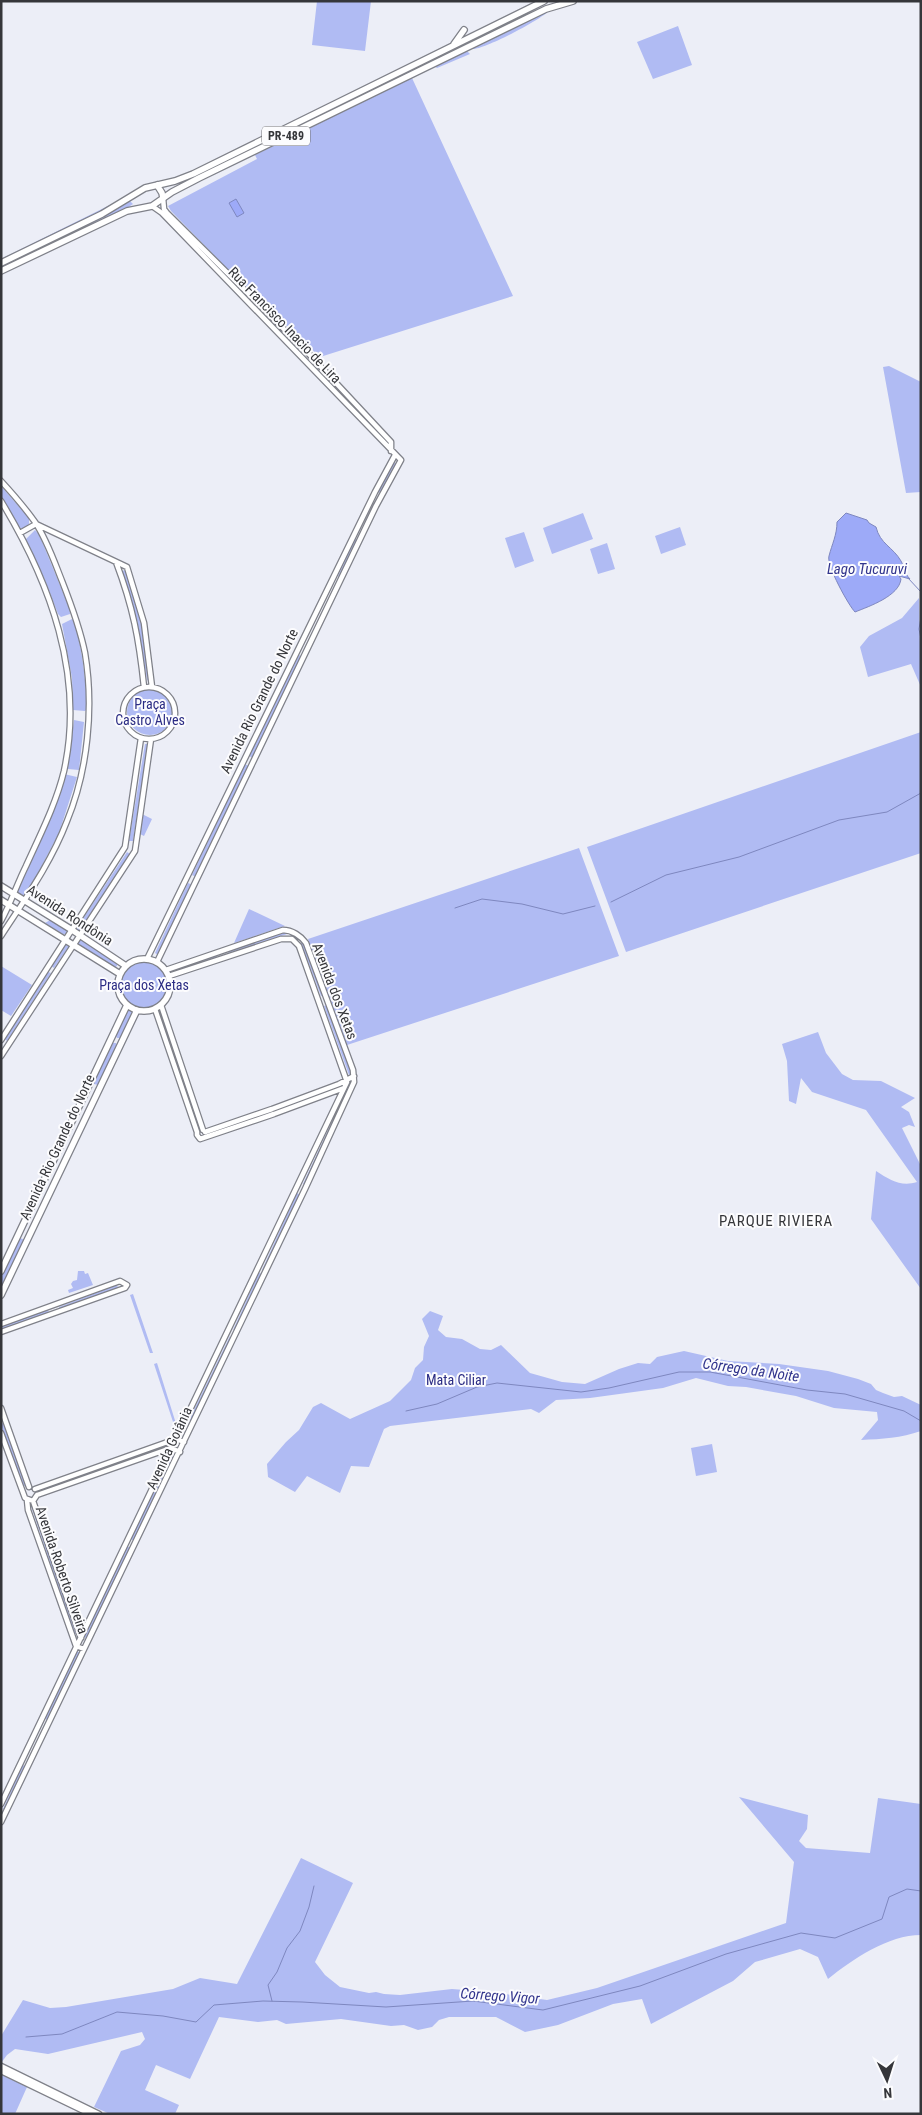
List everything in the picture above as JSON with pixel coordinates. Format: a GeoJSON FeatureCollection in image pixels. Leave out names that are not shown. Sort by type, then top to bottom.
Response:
{"type":"FeatureCollection","features":[{"type":"Feature","properties":{"kind":"main road","name":"PR-489"},"geometry":{"type":"LineString","coordinates":[[1,263],[102,214],[145,188],[175,181],[193,174],[544,1]]}},
{"type":"Feature","properties":{"kind":"main road","name":"PR-489"},"geometry":{"type":"LineString","coordinates":[[152,206],[199,178],[537,13],[556,5],[573,1]]}},
{"type":"Feature","properties":{"kind":"main road"},"geometry":{"type":"LineString","coordinates":[[452,47],[464,30]]}},
{"type":"Feature","properties":{"kind":"main road"},"geometry":{"type":"LineString","coordinates":[[157,185],[163,198]]}},
{"type":"Feature","properties":{"kind":"main road"},"geometry":{"type":"LineString","coordinates":[[134,196],[140,207]]}},
{"type":"Feature","properties":{"kind":"main road"},"geometry":{"type":"LineString","coordinates":[[1,271],[128,210],[152,206]]}},
{"type":"Feature","properties":{"kind":"main road","name":"Avenida Rondônia"},"geometry":{"type":"LineString","coordinates":[[1,886],[79,934],[126,966]]}},
{"type":"Feature","properties":{"kind":"main road","name":"Avenida Rondônia"},"geometry":{"type":"LineString","coordinates":[[1,900],[120,974]]}},
{"type":"Feature","properties":{"kind":"main road"},"geometry":{"type":"LineString","coordinates":[[138,959],[157,962],[168,973],[170,992],[161,1005],[155,1009],[137,1010],[127,1005],[121,997],[118,988],[120,974],[126,966],[138,959]]}},
{"type":"Feature","properties":{"kind":"main road","name":"Avenida Rio Grande do Norte"},"geometry":{"type":"LineString","coordinates":[[1,1271],[127,1005]]}},
{"type":"Feature","properties":{"kind":"main road","name":"Avenida Rio Grande do Norte"},"geometry":{"type":"LineString","coordinates":[[1,1295],[137,1010]]}},
{"type":"Feature","properties":{"kind":"main road"},"geometry":{"type":"LineString","coordinates":[[110,1038],[121,1043]]}},
{"type":"Feature","properties":{"kind":"street"},"geometry":{"type":"LineString","coordinates":[[163,198],[164,209],[338,384],[391,442],[391,451]]}},
{"type":"Feature","properties":{"kind":"street","name":"Rua Francisco Inacio de Lira"},"geometry":{"type":"LineString","coordinates":[[152,206],[162,213],[401,460]]}},
{"type":"Feature","properties":{"kind":"street","name":"Avenida Rio Grande do Norte"},"geometry":{"type":"LineString","coordinates":[[147,959],[374,492],[396,455]]}},
{"type":"Feature","properties":{"kind":"street","name":"Avenida Rio Grande do Norte"},"geometry":{"type":"LineString","coordinates":[[157,962],[376,506],[401,460]]}},
{"type":"Feature","properties":{"kind":"street"},"geometry":{"type":"LineString","coordinates":[[1,481],[36,524],[56,564],[82,638],[87,670],[88,713],[81,775],[68,820],[48,863],[1,936]]}},
{"type":"Feature","properties":{"kind":"street"},"geometry":{"type":"LineString","coordinates":[[1,501],[20,533],[41,577],[57,618],[68,673],[70,713],[64,771],[40,838],[1,921]]}},
{"type":"Feature","properties":{"kind":"street"},"geometry":{"type":"LineString","coordinates":[[1,509],[10,516]]}},
{"type":"Feature","properties":{"kind":"street"},"geometry":{"type":"LineString","coordinates":[[20,533],[36,524]]}},
{"type":"Feature","properties":{"kind":"street"},"geometry":{"type":"LineString","coordinates":[[36,524],[127,567],[144,623],[152,687]]}},
{"type":"Feature","properties":{"kind":"street"},"geometry":{"type":"LineString","coordinates":[[116,562],[134,613],[139,638],[144,687]]}},
{"type":"Feature","properties":{"kind":"street"},"geometry":{"type":"LineString","coordinates":[[144,687],[152,687],[160,689],[169,695],[174,704],[175,715],[172,725],[167,732],[151,739],[141,738],[132,733],[126,725],[123,711],[130,695],[144,687]]}},
{"type":"Feature","properties":{"kind":"street"},"geometry":{"type":"LineString","coordinates":[[1,1040],[126,847],[141,738]]}},
{"type":"Feature","properties":{"kind":"street"},"geometry":{"type":"LineString","coordinates":[[1,1056],[135,851],[151,739]]}},
{"type":"Feature","properties":{"kind":"street","name":"Avenida dos Xetas"},"geometry":{"type":"LineString","coordinates":[[168,973],[283,930],[299,936],[306,943],[354,1079]]}},
{"type":"Feature","properties":{"kind":"street","name":"Avenida dos Xetas"},"geometry":{"type":"LineString","coordinates":[[168,973],[281,939],[292,939],[299,946],[347,1081]]}},
{"type":"Feature","properties":{"kind":"street"},"geometry":{"type":"LineString","coordinates":[[161,1005],[205,1133]]}},
{"type":"Feature","properties":{"kind":"street"},"geometry":{"type":"LineString","coordinates":[[155,1009],[198,1138],[205,1133],[354,1079]]}},
{"type":"Feature","properties":{"kind":"street"},"geometry":{"type":"LineString","coordinates":[[197,1132],[205,1133],[333,1093],[345,1088],[354,1079]]}},
{"type":"Feature","properties":{"kind":"street","name":"Avenida Goiânia"},"geometry":{"type":"LineString","coordinates":[[1,1822],[3,1813],[29,1764],[180,1452],[305,1189],[354,1079]]}},
{"type":"Feature","properties":{"kind":"street"},"geometry":{"type":"LineString","coordinates":[[345,1088],[347,1081]]}},
{"type":"Feature","properties":{"kind":"street","name":"Avenida Goiânia"},"geometry":{"type":"LineString","coordinates":[[1,1804],[345,1088]]}},
{"type":"Feature","properties":{"kind":"street"},"geometry":{"type":"LineString","coordinates":[[333,1093],[340,1097]]}},
{"type":"Feature","properties":{"kind":"street"},"geometry":{"type":"LineString","coordinates":[[257,1269],[264,1273]]}},
{"type":"Feature","properties":{"kind":"street"},"geometry":{"type":"LineString","coordinates":[[1,1324],[120,1281],[126,1286],[1,1332]]}},
{"type":"Feature","properties":{"kind":"street"},"geometry":{"type":"LineString","coordinates":[[1,1408],[29,1487]]}},
{"type":"Feature","properties":{"kind":"street","name":"Avenida Roberto Silveira"},"geometry":{"type":"LineString","coordinates":[[1,1433],[23,1492]]}},
{"type":"Feature","properties":{"kind":"street"},"geometry":{"type":"LineString","coordinates":[[29,1487],[35,1489],[176,1439],[184,1442]]}},
{"type":"Feature","properties":{"kind":"street"},"geometry":{"type":"LineString","coordinates":[[29,1487],[23,1492],[27,1500],[33,1501],[37,1495],[172,1448],[180,1452]]}},
{"type":"Feature","properties":{"kind":"street"},"geometry":{"type":"LineString","coordinates":[[35,1489],[37,1495]]}},
{"type":"Feature","properties":{"kind":"street","name":"Avenida Roberto Silveira"},"geometry":{"type":"LineString","coordinates":[[27,1500],[28,1510],[76,1646]]}},
{"type":"Feature","properties":{"kind":"street","name":"Avenida Roberto Silveira"},"geometry":{"type":"LineString","coordinates":[[33,1501],[81,1638]]}},
{"type":"Feature","properties":{"kind":"street"},"geometry":{"type":"LineString","coordinates":[[81,1638],[88,1641]]}},
{"type":"Feature","properties":{"kind":"street"},"geometry":{"type":"LineString","coordinates":[[76,1646],[84,1649]]}},
{"type":"Feature","properties":{"kind":"street"},"geometry":{"type":"LineString","coordinates":[[22,1760],[29,1764]]}},
{"type":"Feature","properties":{"kind":"street"},"geometry":{"type":"LineString","coordinates":[[1,2066],[99,2114]]}},
{"type":"Feature","properties":{"kind":"street"},"geometry":{"type":"LineString","coordinates":[[1,2071],[90,2114]]}},
{"type":"Feature","properties":{"kind":"green space"},"geometry":{"type":"Polygon","coordinates":[[[317,1],[371,1],[365,51],[312,45],[317,1]]]}},
{"type":"Feature","properties":{"kind":"green space"},"geometry":{"type":"Polygon","coordinates":[[[552,8],[538,19],[514,32],[480,48],[473,49],[472,47],[552,8]]]}},
{"type":"Feature","properties":{"kind":"green space"},"geometry":{"type":"Polygon","coordinates":[[[678,26],[692,65],[653,79],[637,42],[678,26]]]}},
{"type":"Feature","properties":{"kind":"green space"},"geometry":{"type":"Polygon","coordinates":[[[466,50],[470,54],[437,68],[434,66],[466,50]]]}},
{"type":"Feature","properties":{"kind":"green space"},"geometry":{"type":"Polygon","coordinates":[[[412,78],[513,296],[320,357],[241,283],[168,206],[257,159],[255,155],[412,78]]]}},
{"type":"Feature","properties":{"kind":"green space"},"geometry":{"type":"Polygon","coordinates":[[[126,197],[127,199],[1,262],[1,259],[126,197]]]}},
{"type":"Feature","properties":{"kind":"green space"},"geometry":{"type":"Polygon","coordinates":[[[130,201],[133,204],[127,208],[1,270],[1,266],[102,217],[130,201]]]}},
{"type":"Feature","properties":{"kind":"green space"},"geometry":{"type":"Polygon","coordinates":[[[889,366],[921,382],[921,492],[906,493],[883,367],[889,366]]]}},
{"type":"Feature","properties":{"kind":"green space"},"geometry":{"type":"Polygon","coordinates":[[[393,462],[396,464],[380,493],[378,491],[393,462]]]}},
{"type":"Feature","properties":{"kind":"green space"},"geometry":{"type":"Polygon","coordinates":[[[1,486],[29,518],[29,524],[24,529],[18,527],[1,496],[1,486]]]}},
{"type":"Feature","properties":{"kind":"green space"},"geometry":{"type":"Polygon","coordinates":[[[583,513],[593,539],[552,554],[543,528],[583,513]]]}},
{"type":"Feature","properties":{"kind":"green space"},"geometry":{"type":"Polygon","coordinates":[[[680,527],[686,545],[661,554],[655,536],[680,527]]]}},
{"type":"Feature","properties":{"kind":"green space"},"geometry":{"type":"Polygon","coordinates":[[[35,530],[39,534],[71,612],[70,614],[61,617],[58,614],[44,578],[26,542],[26,539],[35,530]]]}},
{"type":"Feature","properties":{"kind":"green space"},"geometry":{"type":"Polygon","coordinates":[[[524,532],[534,561],[515,568],[505,538],[524,532]]]}},
{"type":"Feature","properties":{"kind":"green space"},"geometry":{"type":"Polygon","coordinates":[[[355,539],[358,541],[339,577],[338,576],[355,539]]]}},
{"type":"Feature","properties":{"kind":"green space"},"geometry":{"type":"Polygon","coordinates":[[[607,543],[615,569],[598,574],[590,549],[607,543]]]}},
{"type":"Feature","properties":{"kind":"green space"},"geometry":{"type":"Polygon","coordinates":[[[126,571],[142,626],[148,656],[149,681],[147,680],[137,620],[122,572],[126,571]]]}},
{"type":"Feature","properties":{"kind":"green space"},"geometry":{"type":"Polygon","coordinates":[[[919,598],[921,687],[911,664],[868,677],[860,647],[869,636],[902,618],[919,598]]]}},
{"type":"Feature","properties":{"kind":"green space"},"geometry":{"type":"Polygon","coordinates":[[[72,619],[75,622],[83,665],[87,709],[85,711],[73,710],[72,678],[62,624],[72,619]]]}},
{"type":"Feature","properties":{"kind":"green space"},"geometry":{"type":"Polygon","coordinates":[[[299,655],[303,657],[253,758],[249,756],[299,655]]]}},
{"type":"Feature","properties":{"kind":"green space","name":"Praça Castro Alves"},"geometry":{"type":"Polygon","coordinates":[[[155,689],[167,695],[172,703],[172,721],[167,729],[159,734],[145,735],[133,729],[128,721],[127,707],[133,695],[141,690],[155,689]]]}},
{"type":"Feature","properties":{"kind":"green space"},"geometry":{"type":"Polygon","coordinates":[[[74,720],[84,722],[79,770],[68,769],[74,720]]]}},
{"type":"Feature","properties":{"kind":"green space"},"geometry":{"type":"Polygon","coordinates":[[[921,732],[921,853],[626,952],[587,847],[921,732]]]}},
{"type":"Feature","properties":{"kind":"green space"},"geometry":{"type":"Polygon","coordinates":[[[145,744],[148,744],[133,841],[129,841],[145,744]]]}},
{"type":"Feature","properties":{"kind":"green space"},"geometry":{"type":"Polygon","coordinates":[[[245,764],[250,767],[196,877],[192,875],[245,764]]]}},
{"type":"Feature","properties":{"kind":"green space"},"geometry":{"type":"Polygon","coordinates":[[[64,774],[77,777],[59,833],[36,877],[23,896],[16,893],[53,811],[64,774]]]}},
{"type":"Feature","properties":{"kind":"green space"},"geometry":{"type":"Polygon","coordinates":[[[142,814],[152,819],[144,836],[140,834],[142,814]]]}},
{"type":"Feature","properties":{"kind":"green space"},"geometry":{"type":"Polygon","coordinates":[[[579,848],[619,956],[347,1045],[308,939],[579,848]]]}},
{"type":"Feature","properties":{"kind":"green space"},"geometry":{"type":"Polygon","coordinates":[[[127,852],[130,854],[79,931],[76,929],[127,852]]]}},
{"type":"Feature","properties":{"kind":"green space"},"geometry":{"type":"Polygon","coordinates":[[[188,883],[193,885],[158,955],[155,953],[188,883]]]}},
{"type":"Feature","properties":{"kind":"green space"},"geometry":{"type":"Polygon","coordinates":[[[249,909],[285,926],[234,943],[249,909]]]}},
{"type":"Feature","properties":{"kind":"green space"},"geometry":{"type":"Polygon","coordinates":[[[52,919],[67,929],[66,934],[45,923],[52,919]]]}},
{"type":"Feature","properties":{"kind":"green space"},"geometry":{"type":"Polygon","coordinates":[[[286,932],[287,934],[229,953],[228,951],[286,932]]]}},
{"type":"Feature","properties":{"kind":"green space"},"geometry":{"type":"Polygon","coordinates":[[[81,939],[117,963],[117,966],[114,968],[79,945],[78,943],[81,939]]]}},
{"type":"Feature","properties":{"kind":"green space"},"geometry":{"type":"Polygon","coordinates":[[[304,942],[324,995],[321,996],[301,943],[304,942]]]}},
{"type":"Feature","properties":{"kind":"green space"},"geometry":{"type":"Polygon","coordinates":[[[65,944],[69,946],[54,968],[51,966],[65,944]]]}},
{"type":"Feature","properties":{"kind":"green space"},"geometry":{"type":"Polygon","coordinates":[[[216,955],[217,958],[173,973],[172,970],[216,955]]]}},
{"type":"Feature","properties":{"kind":"green space","name":"Praça dos Xetas"},"geometry":{"type":"Polygon","coordinates":[[[139,962],[149,962],[163,972],[167,985],[163,998],[157,1004],[149,1008],[139,1008],[125,998],[121,990],[121,980],[131,966],[139,962]]]}},
{"type":"Feature","properties":{"kind":"green space"},"geometry":{"type":"Polygon","coordinates":[[[1,966],[32,985],[11,1016],[1,1010],[1,966]]]}},
{"type":"Feature","properties":{"kind":"green space"},"geometry":{"type":"Polygon","coordinates":[[[48,972],[51,973],[7,1041],[5,1039],[48,972]]]}},
{"type":"Feature","properties":{"kind":"green space"},"geometry":{"type":"Polygon","coordinates":[[[327,1005],[352,1074],[349,1075],[324,1006],[327,1005]]]}},
{"type":"Feature","properties":{"kind":"green space"},"geometry":{"type":"Polygon","coordinates":[[[131,1010],[133,1013],[121,1038],[117,1038],[116,1036],[128,1011],[131,1010]]]}},
{"type":"Feature","properties":{"kind":"green space"},"geometry":{"type":"Polygon","coordinates":[[[818,1032],[826,1053],[842,1074],[853,1080],[881,1081],[915,1098],[901,1107],[909,1112],[915,1127],[909,1125],[902,1128],[921,1166],[921,1289],[871,1219],[876,1171],[891,1180],[901,1183],[917,1182],[866,1110],[812,1092],[801,1078],[796,1104],[789,1101],[787,1061],[782,1044],[818,1032]]]}},
{"type":"Feature","properties":{"kind":"green space"},"geometry":{"type":"Polygon","coordinates":[[[113,1043],[116,1043],[117,1046],[98,1085],[94,1084],[93,1083],[113,1043]]]}},
{"type":"Feature","properties":{"kind":"green space"},"geometry":{"type":"Polygon","coordinates":[[[343,1098],[305,1184],[303,1184],[343,1098]]]}},
{"type":"Feature","properties":{"kind":"green space"},"geometry":{"type":"Polygon","coordinates":[[[297,1193],[300,1195],[264,1270],[262,1270],[297,1193]]]}},
{"type":"Feature","properties":{"kind":"green space"},"geometry":{"type":"Polygon","coordinates":[[[20,1238],[25,1240],[1,1291],[1,1276],[20,1238]]]}},
{"type":"Feature","properties":{"kind":"green space"},"geometry":{"type":"Polygon","coordinates":[[[78,1271],[84,1271],[85,1274],[88,1273],[93,1285],[69,1293],[68,1290],[73,1288],[71,1284],[77,1280],[78,1271]]]}},
{"type":"Feature","properties":{"kind":"green space"},"geometry":{"type":"Polygon","coordinates":[[[259,1273],[262,1274],[233,1330],[259,1273]]]}},
{"type":"Feature","properties":{"kind":"green space"},"geometry":{"type":"Polygon","coordinates":[[[117,1285],[118,1288],[60,1310],[59,1307],[117,1285]]]}},
{"type":"Feature","properties":{"kind":"green space"},"geometry":{"type":"Polygon","coordinates":[[[133,1294],[153,1353],[150,1353],[130,1295],[133,1294]]]}},
{"type":"Feature","properties":{"kind":"green space"},"geometry":{"type":"Polygon","coordinates":[[[48,1310],[49,1313],[2,1329],[1,1326],[48,1310]]]}},
{"type":"Feature","properties":{"kind":"green space","name":"Mata Ciliar"},"geometry":{"type":"Polygon","coordinates":[[[430,1311],[443,1316],[438,1330],[446,1337],[462,1339],[480,1349],[491,1350],[501,1345],[530,1373],[562,1382],[585,1384],[619,1369],[638,1363],[650,1364],[657,1357],[684,1351],[728,1361],[779,1364],[828,1371],[858,1379],[871,1384],[876,1390],[883,1393],[894,1397],[902,1396],[921,1405],[921,1431],[899,1437],[861,1440],[878,1420],[877,1412],[834,1408],[796,1396],[746,1387],[728,1386],[696,1378],[663,1388],[590,1398],[556,1400],[539,1413],[531,1409],[390,1426],[384,1429],[369,1467],[351,1466],[340,1493],[307,1476],[295,1492],[268,1477],[267,1464],[299,1430],[313,1407],[321,1403],[350,1419],[390,1401],[411,1380],[415,1368],[423,1360],[424,1347],[429,1336],[422,1319],[430,1311]]]}},
{"type":"Feature","properties":{"kind":"green space"},"geometry":{"type":"Polygon","coordinates":[[[230,1336],[231,1338],[191,1421],[189,1420],[230,1336]]]}},
{"type":"Feature","properties":{"kind":"green space"},"geometry":{"type":"Polygon","coordinates":[[[157,1363],[178,1430],[176,1431],[154,1364],[157,1363]]]}},
{"type":"Feature","properties":{"kind":"green space"},"geometry":{"type":"Polygon","coordinates":[[[3,1423],[26,1484],[25,1486],[22,1485],[1,1425],[3,1423]]]}},
{"type":"Feature","properties":{"kind":"green space"},"geometry":{"type":"Polygon","coordinates":[[[712,1444],[717,1472],[696,1476],[691,1448],[712,1444]]]}},
{"type":"Feature","properties":{"kind":"green space"},"geometry":{"type":"Polygon","coordinates":[[[167,1445],[168,1448],[111,1468],[110,1465],[167,1445]]]}},
{"type":"Feature","properties":{"kind":"green space"},"geometry":{"type":"Polygon","coordinates":[[[173,1453],[176,1455],[134,1540],[132,1540],[131,1538],[173,1453]]]}},
{"type":"Feature","properties":{"kind":"green space"},"geometry":{"type":"Polygon","coordinates":[[[93,1469],[95,1472],[39,1491],[38,1488],[93,1469]]]}},
{"type":"Feature","properties":{"kind":"green space"},"geometry":{"type":"Polygon","coordinates":[[[30,1503],[32,1503],[76,1634],[74,1634],[30,1503]]]}},
{"type":"Feature","properties":{"kind":"green space"},"geometry":{"type":"Polygon","coordinates":[[[127,1547],[130,1549],[86,1638],[84,1637],[127,1547]]]}},
{"type":"Feature","properties":{"kind":"green space"},"geometry":{"type":"Polygon","coordinates":[[[77,1651],[80,1653],[47,1720],[45,1718],[77,1651]]]}},
{"type":"Feature","properties":{"kind":"green space"},"geometry":{"type":"Polygon","coordinates":[[[25,1765],[6,1809],[3,1809],[22,1766],[25,1765]]]}},
{"type":"Feature","properties":{"kind":"green space"},"geometry":{"type":"Polygon","coordinates":[[[739,1797],[808,1815],[807,1829],[799,1841],[806,1848],[870,1853],[878,1798],[921,1804],[921,1935],[896,1939],[871,1950],[828,1979],[818,1957],[800,1949],[755,1962],[733,1981],[651,2024],[642,1999],[613,2004],[558,2025],[525,2032],[496,2017],[449,2017],[439,2020],[432,2027],[418,2030],[404,2025],[391,2026],[341,2019],[286,2024],[277,2020],[258,2022],[219,2017],[190,2079],[156,2065],[145,2090],[179,2105],[175,2114],[110,2114],[94,2107],[121,2051],[140,2045],[145,2039],[142,2032],[48,2054],[15,2049],[1,2063],[1,2036],[23,2000],[50,2008],[66,2007],[173,1989],[200,1978],[237,1984],[301,1858],[353,1883],[315,1962],[325,1975],[340,1987],[369,1993],[400,1995],[452,1989],[547,2000],[597,1988],[786,1923],[794,1862],[739,1797]]]}},
{"type":"Feature","properties":{"kind":"green space"},"geometry":{"type":"Polygon","coordinates":[[[2,2075],[27,2087],[15,2114],[1,2114],[2,2075]]]}},
{"type":"Feature","properties":{"kind":"water"},"geometry":{"type":"Polygon","coordinates":[[[236,199],[244,213],[237,217],[229,203],[236,199]]]}},
{"type":"Feature","properties":{"kind":"water","name":"Lago Tucuruvi"},"geometry":{"type":"Polygon","coordinates":[[[846,513],[867,520],[876,527],[880,538],[901,561],[910,579],[899,576],[901,579],[899,585],[890,595],[855,612],[839,585],[829,561],[837,522],[846,513]]]}},
{"type":"Feature","properties":{"kind":"waterway"},"geometry":{"type":"LineString","coordinates":[[908,578],[921,592]]}},
{"type":"Feature","properties":{"kind":"waterway"},"geometry":{"type":"LineString","coordinates":[[921,617],[919,629],[921,639]]}},
{"type":"Feature","properties":{"kind":"waterway"},"geometry":{"type":"LineString","coordinates":[[611,902],[666,875],[739,857],[839,820],[887,812],[921,793]]}},
{"type":"Feature","properties":{"kind":"waterway"},"geometry":{"type":"LineString","coordinates":[[455,908],[482,899],[522,904],[563,914],[595,906]]}},
{"type":"Feature","properties":{"kind":"waterway","name":"Córrego da Noite"},"geometry":{"type":"LineString","coordinates":[[406,1411],[437,1404],[477,1387],[497,1383],[581,1392],[609,1388],[679,1372],[710,1372],[807,1390],[845,1394],[904,1411],[921,1421]]}},
{"type":"Feature","properties":{"kind":"waterway"},"geometry":{"type":"LineString","coordinates":[[272,2001],[268,1985],[277,1972],[287,1948],[300,1931],[314,1886]]}},
{"type":"Feature","properties":{"kind":"waterway","name":"Córrego Vigor"},"geometry":{"type":"LineString","coordinates":[[26,2037],[62,2034],[117,2012],[163,2016],[196,2022],[214,2005],[263,2001],[386,2007],[473,2001],[543,2010],[640,1986],[726,1954],[801,1933],[835,1938],[882,1919],[889,1897],[907,1889],[921,1891]]}},
{"type":"Feature","properties":{"kind":"district","name":"PARQUE RIVIERA"},"geometry":{"type":"Point","coordinates":[776,1221]}}]}
